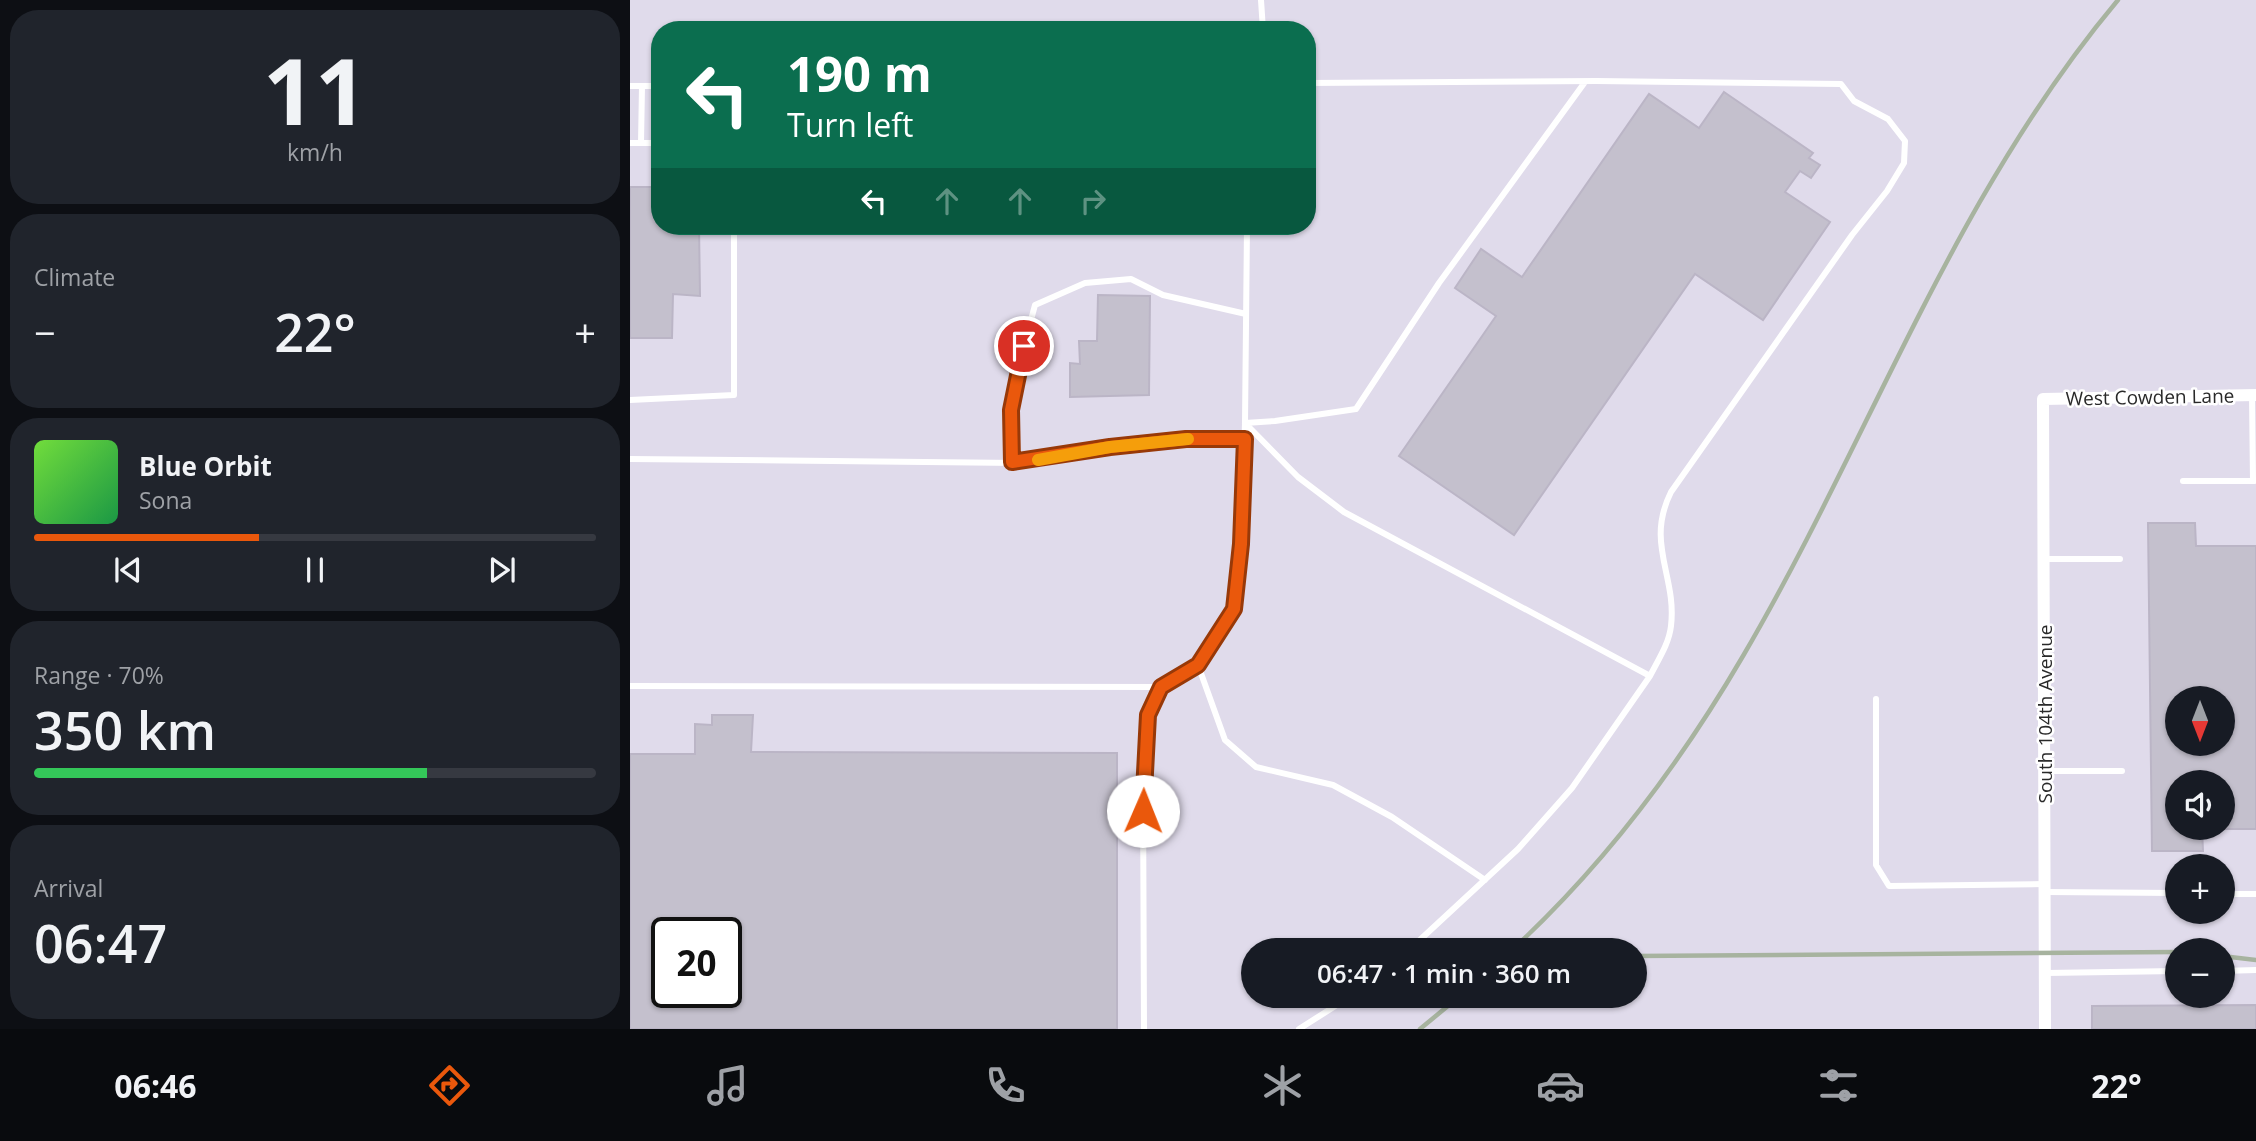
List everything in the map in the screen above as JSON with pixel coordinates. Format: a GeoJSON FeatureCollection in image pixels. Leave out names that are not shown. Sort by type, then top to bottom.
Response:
{"type":"FeatureCollection","features":[{"type":"Feature","properties":{"kind":"street","name":"West Cowden Lane"},"geometry":{"type":"LineString","coordinates":[[2043,399],[2254,395]]}},
{"type":"Feature","properties":{"kind":"street","name":"South 104th Avenue"},"geometry":{"type":"LineString","coordinates":[[2043,399],[2045,1029]]}},
{"type":"Feature","properties":{"kind":"lane"},"geometry":{"type":"LineString","coordinates":[[1261,0],[1262,21]]}},
{"type":"Feature","properties":{"kind":"lane"},"geometry":{"type":"LineString","coordinates":[[1245,423],[1356,409],[1439,283],[1585,82]]}},
{"type":"Feature","properties":{"kind":"lane"},"geometry":{"type":"LineString","coordinates":[[1316,83],[1841,83],[1854,101],[1888,119],[1905,142],[1903,163],[1887,191],[1852,234],[1671,492],[1664,506],[1660,518],[1660,546],[1671,623],[1669,638],[1650,676],[1572,788],[1518,849],[1422,938]]}},
{"type":"Feature","properties":{"kind":"lane"},"geometry":{"type":"LineString","coordinates":[[630,86],[651,86]]}},
{"type":"Feature","properties":{"kind":"lane"},"geometry":{"type":"LineString","coordinates":[[641,143],[642,86]]}},
{"type":"Feature","properties":{"kind":"lane"},"geometry":{"type":"LineString","coordinates":[[630,143],[651,144]]}},
{"type":"Feature","properties":{"kind":"lane"},"geometry":{"type":"LineString","coordinates":[[630,400],[734,395],[734,235]]}},
{"type":"Feature","properties":{"kind":"lane"},"geometry":{"type":"LineString","coordinates":[[630,687],[1161,687],[1198,665],[1234,609],[1241,544],[1245,439],[1247,235]]}},
{"type":"Feature","properties":{"kind":"lane"},"geometry":{"type":"LineString","coordinates":[[1012,462],[1011,410],[1035,305],[1085,283],[1131,279],[1163,295],[1246,314]]}},
{"type":"Feature","properties":{"kind":"lane"},"geometry":{"type":"LineString","coordinates":[[2183,481],[2254,481],[2254,395]]}},
{"type":"Feature","properties":{"kind":"lane"},"geometry":{"type":"LineString","coordinates":[[1245,423],[1298,477],[1344,512],[1650,676]]}},
{"type":"Feature","properties":{"kind":"lane"},"geometry":{"type":"LineString","coordinates":[[630,459],[1012,462],[1186,439],[1245,439]]}},
{"type":"Feature","properties":{"kind":"lane"},"geometry":{"type":"LineString","coordinates":[[2044,559],[2120,559]]}},
{"type":"Feature","properties":{"kind":"lane"},"geometry":{"type":"LineString","coordinates":[[1198,665],[1225,740],[1256,767],[1333,785],[1392,817],[1485,880]]}},
{"type":"Feature","properties":{"kind":"lane"},"geometry":{"type":"LineString","coordinates":[[1143,1029],[1143,783],[1148,715],[1161,687]]}},
{"type":"Feature","properties":{"kind":"lane"},"geometry":{"type":"LineString","coordinates":[[1876,699],[1876,865],[1889,886],[2046,888],[2165,893]]}},
{"type":"Feature","properties":{"kind":"lane"},"geometry":{"type":"LineString","coordinates":[[2045,771],[2122,771]]}},
{"type":"Feature","properties":{"kind":"lane"},"geometry":{"type":"LineString","coordinates":[[2235,894],[2256,894]]}},
{"type":"Feature","properties":{"kind":"lane"},"geometry":{"type":"LineString","coordinates":[[2235,971],[2256,970]]}},
{"type":"Feature","properties":{"kind":"lane"},"geometry":{"type":"LineString","coordinates":[[2046,973],[2165,971]]}},
{"type":"Feature","properties":{"kind":"lane"},"geometry":{"type":"LineString","coordinates":[[1299,1029],[1332,1008]]}},
{"type":"Feature","properties":{"kind":"building"},"geometry":{"type":"Polygon","coordinates":[[[1724,92],[1813,153],[1809,158],[1820,165],[1811,178],[1800,171],[1785,192],[1830,222],[1763,320],[1695,274],[1514,535],[1399,456],[1496,316],[1455,288],[1481,249],[1522,277],[1649,94],[1699,128],[1724,92]]]}},
{"type":"Feature","properties":{"kind":"building"},"geometry":{"type":"Polygon","coordinates":[[[630,187],[651,187],[651,235],[699,235],[700,296],[673,294],[672,338],[630,338],[630,187]]]}},
{"type":"Feature","properties":{"kind":"building"},"geometry":{"type":"Polygon","coordinates":[[[1098,295],[1150,296],[1149,395],[1070,397],[1070,363],[1080,364],[1079,341],[1097,341],[1098,295]]]}},
{"type":"Feature","properties":{"kind":"building"},"geometry":{"type":"Polygon","coordinates":[[[2148,523],[2195,523],[2196,546],[2256,546],[2256,829],[2235,829],[2235,770],[2165,770],[2165,840],[2203,840],[2203,851],[2152,851],[2148,523]]]}},
{"type":"Feature","properties":{"kind":"building"},"geometry":{"type":"Polygon","coordinates":[[[712,715],[753,715],[751,752],[1117,753],[1117,1029],[630,1029],[630,754],[695,754],[695,724],[712,725],[712,715]]]}},
{"type":"Feature","properties":{"kind":"building"},"geometry":{"type":"Polygon","coordinates":[[[2235,1005],[2256,1005],[2256,1029],[2092,1029],[2092,1006],[2235,1008],[2235,1005]]]}},
{"type":"Feature","properties":{"kind":"railway"},"geometry":{"type":"LineString","coordinates":[[1524,938],[1578,884],[1638,812],[1719,696],[1789,574],[1917,320],[2008,154],[2060,75],[2118,0]]}},
{"type":"Feature","properties":{"kind":"railway"},"geometry":{"type":"LineString","coordinates":[[1647,956],[2165,952]]}},
{"type":"Feature","properties":{"kind":"railway"},"geometry":{"type":"LineString","coordinates":[[2235,958],[2256,960]]}},
{"type":"Feature","properties":{"kind":"railway"},"geometry":{"type":"LineString","coordinates":[[1420,1029],[1445,1008]]}},
{"type":"Feature","properties":{"kind":"slow traffic"},"geometry":{"type":"LineString","coordinates":[[1038,460],[1110,447],[1188,439]]}},
{"type":"Feature","properties":{"kind":"route"},"geometry":{"type":"LineString","coordinates":[[1024,346],[1011,410],[1012,462],[1021,463],[1110,447],[1186,439],[1245,439],[1241,544],[1234,609],[1198,665],[1161,687],[1148,715],[1143,811]]}}]}
